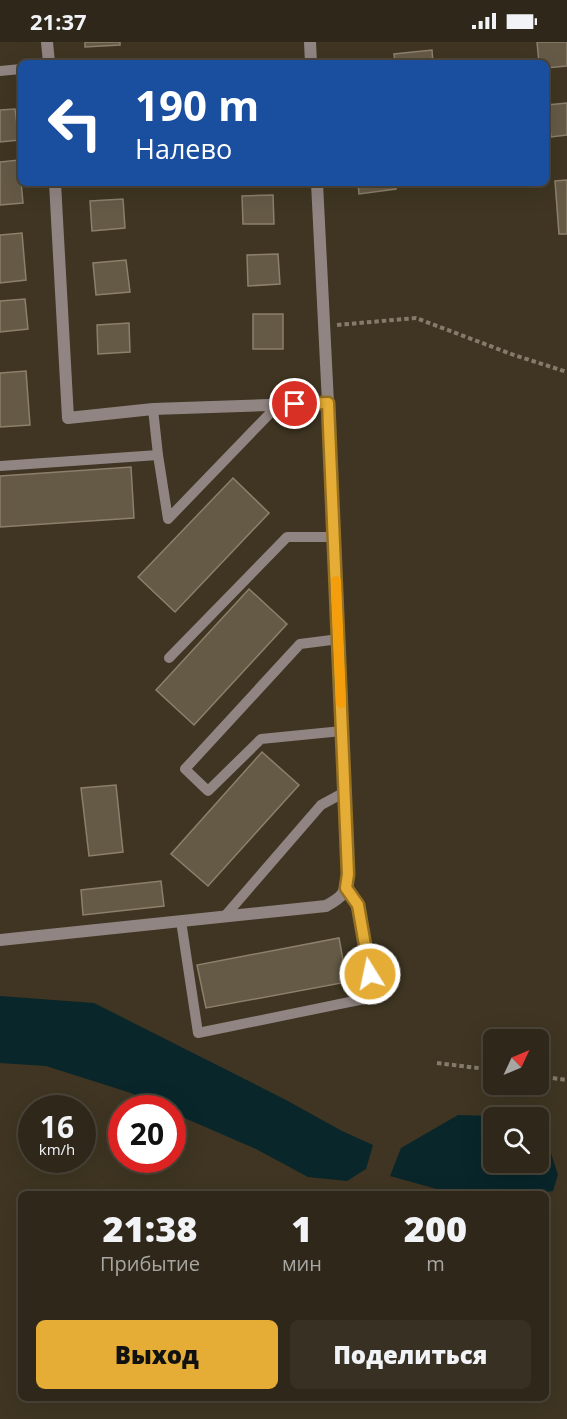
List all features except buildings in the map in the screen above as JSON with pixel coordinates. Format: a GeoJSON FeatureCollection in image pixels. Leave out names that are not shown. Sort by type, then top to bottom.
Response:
{"type":"FeatureCollection","features":[{"type":"Feature","properties":{"kind":"street"},"geometry":{"type":"LineString","coordinates":[[47,42],[49,60]]}},
{"type":"Feature","properties":{"kind":"street"},"geometry":{"type":"LineString","coordinates":[[310,42],[311,60]]}},
{"type":"Feature","properties":{"kind":"street"},"geometry":{"type":"LineString","coordinates":[[55,186],[68,418],[153,409],[328,403]]}},
{"type":"Feature","properties":{"kind":"street"},"geometry":{"type":"LineString","coordinates":[[0,940],[326,906],[340,898],[346,888],[348,874],[339,639],[317,186]]}},
{"type":"Feature","properties":{"kind":"lane"},"geometry":{"type":"LineString","coordinates":[[0,71],[18,69]]}},
{"type":"Feature","properties":{"kind":"lane"},"geometry":{"type":"LineString","coordinates":[[153,409],[168,519],[278,405]]}},
{"type":"Feature","properties":{"kind":"lane"},"geometry":{"type":"LineString","coordinates":[[0,466],[158,455]]}},
{"type":"Feature","properties":{"kind":"lane"},"geometry":{"type":"LineString","coordinates":[[169,658],[287,537],[334,537]]}},
{"type":"Feature","properties":{"kind":"lane"},"geometry":{"type":"LineString","coordinates":[[339,639],[300,644],[185,769],[208,791],[261,739],[342,731]]}},
{"type":"Feature","properties":{"kind":"lane"},"geometry":{"type":"LineString","coordinates":[[225,916],[321,805],[345,792]]}},
{"type":"Feature","properties":{"kind":"lane"},"geometry":{"type":"LineString","coordinates":[[181,921],[198,1033],[374,997],[358,905],[346,888]]}},
{"type":"Feature","properties":{"kind":"path"},"geometry":{"type":"LineString","coordinates":[[325,327],[416,318],[514,355],[567,372]]}},
{"type":"Feature","properties":{"kind":"path"},"geometry":{"type":"LineString","coordinates":[[437,1063],[483,1069]]}},
{"type":"Feature","properties":{"kind":"path"},"geometry":{"type":"LineString","coordinates":[[549,1078],[567,1080]]}},
{"type":"Feature","properties":{"kind":"water"},"geometry":{"type":"Polygon","coordinates":[[[0,996],[94,1003],[373,1145],[366,1169],[347,1181],[308,1177],[256,1149],[186,1119],[186,1095],[135,1095],[46,1066],[0,1063],[0,996]]]}},
{"type":"Feature","properties":{"kind":"water"},"geometry":{"type":"Polygon","coordinates":[[[458,1115],[483,1116],[483,1173],[549,1173],[549,1147],[558,1175],[553,1191],[549,1192],[444,1191],[390,1176],[401,1148],[458,1115]]]}},
{"type":"Feature","properties":{"kind":"slow traffic"},"geometry":{"type":"LineString","coordinates":[[336,581],[341,703]]}},
{"type":"Feature","properties":{"kind":"route"},"geometry":{"type":"LineString","coordinates":[[295,404],[328,403],[348,874],[346,888],[358,905],[370,974]]}}]}
